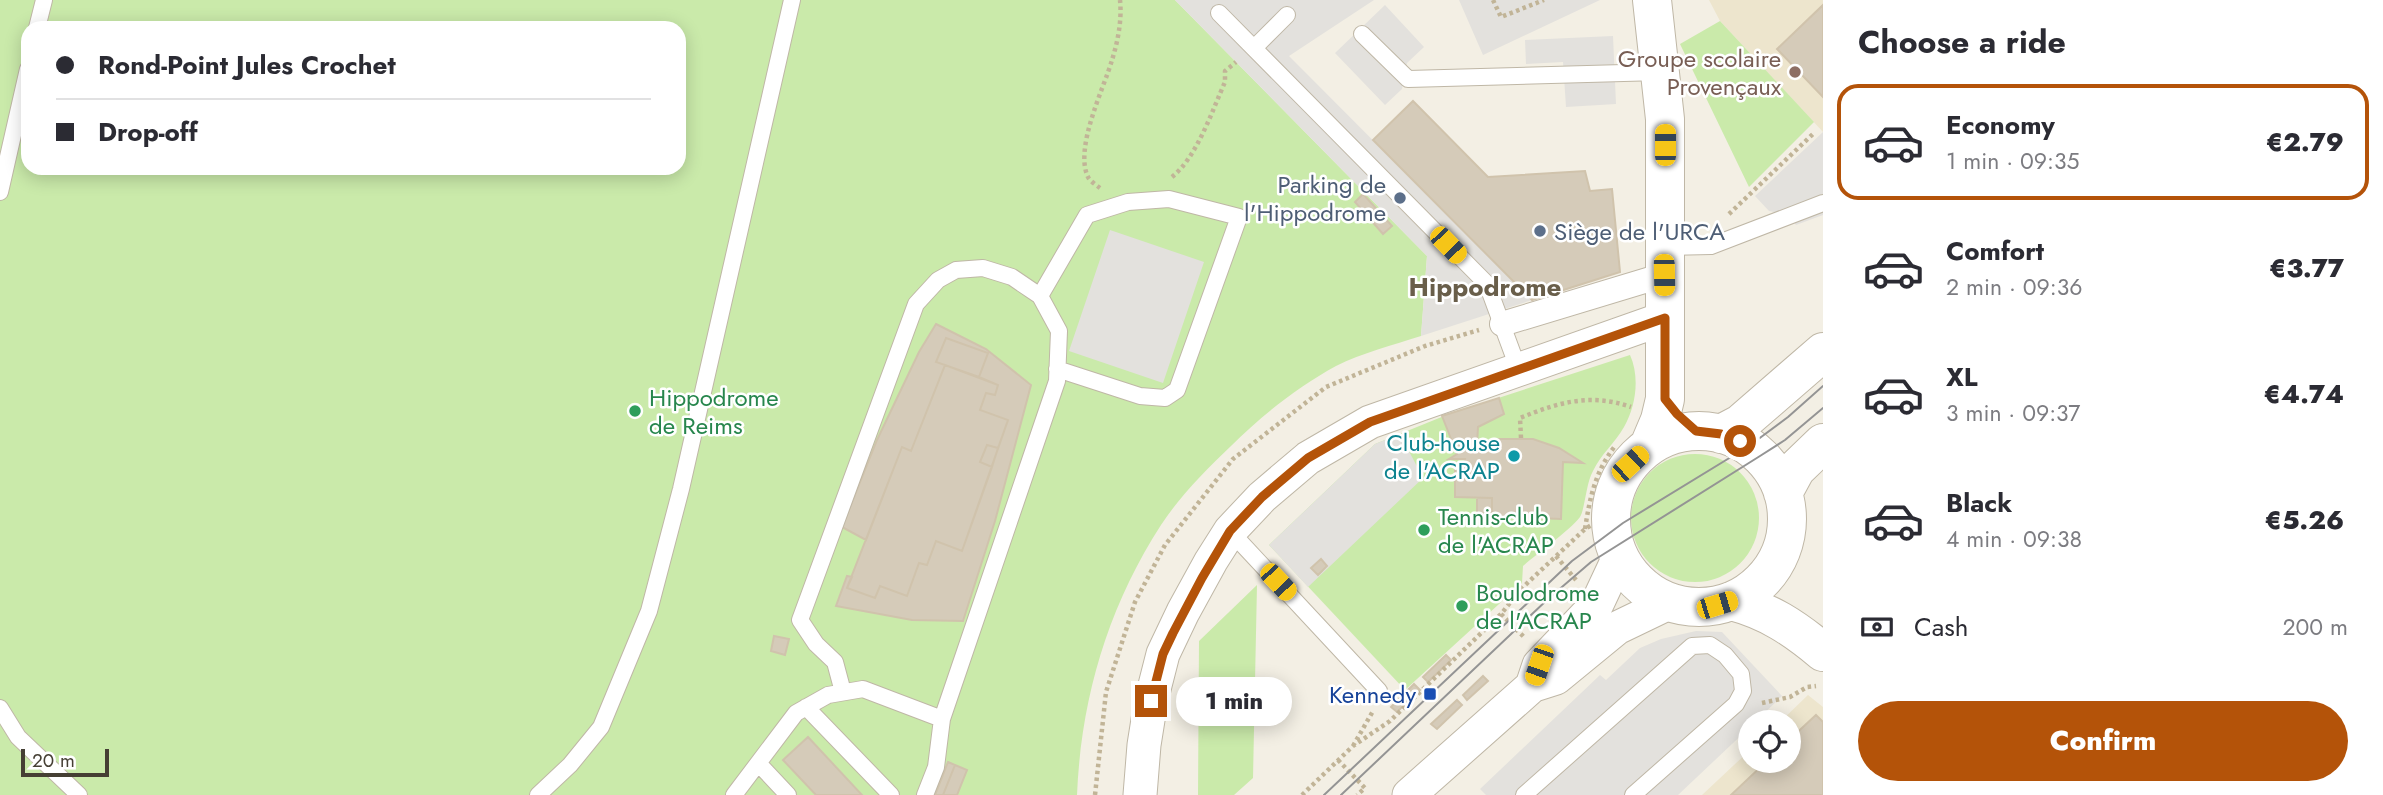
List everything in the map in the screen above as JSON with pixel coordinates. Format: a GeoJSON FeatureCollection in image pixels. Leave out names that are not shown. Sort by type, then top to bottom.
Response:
{"type":"FeatureCollection","features":[{"type":"Feature","properties":{"kind":"street"},"geometry":{"type":"LineString","coordinates":[[1649,446],[1661,420],[1665,399],[1665,318],[1673,256],[1665,119],[1652,0]]}},
{"type":"Feature","properties":{"kind":"street"},"geometry":{"type":"LineString","coordinates":[[1502,324],[1673,256]]}},
{"type":"Feature","properties":{"kind":"street"},"geometry":{"type":"LineString","coordinates":[[1140,795],[1151,701],[1163,654],[1183,612],[1230,531],[1262,497],[1308,458],[1370,422],[1665,318]]}},
{"type":"Feature","properties":{"kind":"street"},"geometry":{"type":"LineString","coordinates":[[1665,399],[1677,414],[1709,432],[1740,441],[1760,456],[1778,479],[1783,493],[1787,512],[1781,551],[1772,569],[1754,587],[1731,601],[1686,606],[1650,591],[1632,576],[1619,557],[1612,531],[1611,513],[1617,487],[1630,464],[1649,446],[1672,435],[1709,432],[1740,424],[1823,352]]}},
{"type":"Feature","properties":{"kind":"street"},"geometry":{"type":"LineString","coordinates":[[1783,493],[1796,470],[1823,443]]}},
{"type":"Feature","properties":{"kind":"street"},"geometry":{"type":"LineString","coordinates":[[1532,686],[1539,665],[1597,604],[1619,557]]}},
{"type":"Feature","properties":{"kind":"street"},"geometry":{"type":"LineString","coordinates":[[1772,569],[1793,627]]}},
{"type":"Feature","properties":{"kind":"street"},"geometry":{"type":"LineString","coordinates":[[1731,601],[1756,607],[1793,627],[1823,652]]}},
{"type":"Feature","properties":{"kind":"street"},"geometry":{"type":"LineString","coordinates":[[1416,793],[1532,686],[1556,678],[1617,628],[1671,602]]}},
{"type":"Feature","properties":{"kind":"lane"},"geometry":{"type":"LineString","coordinates":[[39,21],[44,0]]}},
{"type":"Feature","properties":{"kind":"lane"},"geometry":{"type":"LineString","coordinates":[[538,795],[570,765],[601,727],[649,611],[681,489],[792,0]]}},
{"type":"Feature","properties":{"kind":"lane"},"geometry":{"type":"LineString","coordinates":[[1219,13],[1488,284],[1518,368]]}},
{"type":"Feature","properties":{"kind":"lane"},"geometry":{"type":"LineString","coordinates":[[1254,48],[1287,15]]}},
{"type":"Feature","properties":{"kind":"lane"},"geometry":{"type":"LineString","coordinates":[[1362,34],[1408,79],[1660,72]]}},
{"type":"Feature","properties":{"kind":"lane"},"geometry":{"type":"LineString","coordinates":[[0,192],[21,100]]}},
{"type":"Feature","properties":{"kind":"lane"},"geometry":{"type":"LineString","coordinates":[[1040,296],[1087,215],[1128,202],[1169,199],[1239,217],[1177,390],[1165,398],[1140,396],[1057,369]]}},
{"type":"Feature","properties":{"kind":"lane"},"geometry":{"type":"LineString","coordinates":[[1673,256],[1711,246],[1823,203]]}},
{"type":"Feature","properties":{"kind":"lane"},"geometry":{"type":"LineString","coordinates":[[843,692],[835,662],[816,644],[800,620],[916,304],[938,280],[956,270],[983,268],[1012,277],[1040,296],[1059,331],[1057,381],[942,719],[936,767],[925,795]]}},
{"type":"Feature","properties":{"kind":"lane"},"geometry":{"type":"LineString","coordinates":[[1230,531],[1379,691]]}},
{"type":"Feature","properties":{"kind":"lane"},"geometry":{"type":"LineString","coordinates":[[1524,795],[1692,646],[1710,645],[1725,655],[1741,674],[1742,691],[1737,704],[1633,795]]}},
{"type":"Feature","properties":{"kind":"lane"},"geometry":{"type":"LineString","coordinates":[[734,795],[796,713],[828,695],[863,689],[942,719]]}},
{"type":"Feature","properties":{"kind":"lane"},"geometry":{"type":"LineString","coordinates":[[806,707],[891,795]]}},
{"type":"Feature","properties":{"kind":"lane"},"geometry":{"type":"LineString","coordinates":[[0,708],[18,737],[79,795]]}},
{"type":"Feature","properties":{"kind":"lane"},"geometry":{"type":"LineString","coordinates":[[758,763],[788,795]]}},
{"type":"Feature","properties":{"kind":"path"},"geometry":{"type":"LineString","coordinates":[[1108,190],[1099,188],[1088,176],[1087,135],[1119,33],[1120,0]]}},
{"type":"Feature","properties":{"kind":"path"},"geometry":{"type":"LineString","coordinates":[[1493,0],[1501,17],[1544,0]]}},
{"type":"Feature","properties":{"kind":"path"},"geometry":{"type":"LineString","coordinates":[[1161,181],[1182,169],[1225,82],[1225,71],[1254,48]]}},
{"type":"Feature","properties":{"kind":"path"},"geometry":{"type":"LineString","coordinates":[[1673,256],[1710,232],[1814,132]]}},
{"type":"Feature","properties":{"kind":"path"},"geometry":{"type":"LineString","coordinates":[[1521,438],[1520,418],[1584,398],[1618,402],[1639,409],[1665,399]]}},
{"type":"Feature","properties":{"kind":"path"},"geometry":{"type":"LineString","coordinates":[[1302,795],[1353,747],[1390,721],[1501,614],[1522,588],[1585,529],[1611,513]]}},
{"type":"Feature","properties":{"kind":"path"},"geometry":{"type":"LineString","coordinates":[[1737,704],[1790,697],[1807,687],[1823,688]]}},
{"type":"Feature","properties":{"kind":"path"},"geometry":{"type":"LineString","coordinates":[[1353,747],[1374,709],[1379,691]]}},
{"type":"Feature","properties":{"kind":"path"},"geometry":{"type":"LineString","coordinates":[[1338,760],[1365,788],[1357,795]]}},
{"type":"Feature","properties":{"kind":"shaded area","name":"Parking de l'Hippodrome"},"geometry":{"type":"Polygon","coordinates":[[[1175,0],[1374,0],[1289,56],[1532,300],[1421,336],[1427,256],[1175,0]]]}},
{"type":"Feature","properties":{"kind":"shaded area"},"geometry":{"type":"Polygon","coordinates":[[[1459,0],[1600,0],[1483,55],[1459,0]]]}},
{"type":"Feature","properties":{"kind":"shaded area","name":"Groupe scolaire Provençaux"},"geometry":{"type":"Polygon","coordinates":[[[1709,0],[1823,0],[1823,132],[1720,21],[1709,0]]]}},
{"type":"Feature","properties":{"kind":"shaded area"},"geometry":{"type":"Polygon","coordinates":[[[1385,5],[1424,47],[1407,63],[1402,89],[1385,105],[1335,53],[1385,5]]]}},
{"type":"Feature","properties":{"kind":"shaded area"},"geometry":{"type":"Polygon","coordinates":[[[1613,36],[1616,104],[1566,107],[1563,62],[1526,64],[1525,40],[1613,36]]]}},
{"type":"Feature","properties":{"kind":"shaded area"},"geometry":{"type":"Polygon","coordinates":[[[1823,132],[1823,215],[1796,225],[1788,215],[1769,211],[1755,196],[1823,132]]]}},
{"type":"Feature","properties":{"kind":"shaded area"},"geometry":{"type":"Polygon","coordinates":[[[1110,230],[1204,262],[1163,383],[1069,351],[1110,230]]]}},
{"type":"Feature","properties":{"kind":"shaded area"},"geometry":{"type":"Polygon","coordinates":[[[1400,434],[1423,478],[1308,587],[1269,545],[1375,444],[1400,434]]]}},
{"type":"Feature","properties":{"kind":"shaded area"},"geometry":{"type":"Polygon","coordinates":[[[1696,631],[1722,632],[1782,696],[1767,710],[1738,710],[1738,738],[1678,795],[1486,795],[1480,789],[1600,675],[1606,680],[1640,648],[1661,639],[1696,631]]]}},
{"type":"Feature","properties":{"kind":"shaded area"},"geometry":{"type":"Polygon","coordinates":[[[1808,695],[1823,707],[1823,795],[1702,795],[1738,761],[1738,773],[1801,773],[1801,710],[1792,710],[1808,695]]]}},
{"type":"Feature","properties":{"kind":"green space","name":"Hippodrome de Reims"},"geometry":{"type":"Polygon","coordinates":[[[0,0],[1175,0],[1427,256],[1421,336],[1346,361],[1294,392],[1255,423],[1212,464],[1168,514],[1126,588],[1101,654],[1084,723],[1077,795],[0,795],[0,0]]]}},
{"type":"Feature","properties":{"kind":"green space"},"geometry":{"type":"Polygon","coordinates":[[[1720,21],[1814,122],[1749,187],[1680,44],[1720,21]]]}},
{"type":"Feature","properties":{"kind":"green space","name":"Tennis-club de l'ACRAP"},"geometry":{"type":"Polygon","coordinates":[[[1630,355],[1636,382],[1631,410],[1620,433],[1593,471],[1580,517],[1523,566],[1522,583],[1405,690],[1269,545],[1375,444],[1449,414],[1630,355]]]}},
{"type":"Feature","properties":{"kind":"green space"},"geometry":{"type":"Polygon","coordinates":[[[1695,454],[1719,459],[1740,473],[1754,494],[1759,518],[1754,542],[1740,563],[1719,577],[1695,582],[1671,577],[1650,563],[1636,542],[1631,518],[1636,494],[1650,473],[1671,459],[1695,454]]]}},
{"type":"Feature","properties":{"kind":"green space"},"geometry":{"type":"Polygon","coordinates":[[[1257,585],[1253,778],[1234,795],[1198,795],[1199,641],[1257,585]]]}},
{"type":"Feature","properties":{"kind":"building"},"geometry":{"type":"Polygon","coordinates":[[[1823,5],[1823,97],[1777,49],[1823,5]]]}},
{"type":"Feature","properties":{"kind":"building","name":"Siège de l'URCA"},"geometry":{"type":"Polygon","coordinates":[[[1413,101],[1488,177],[1585,171],[1590,191],[1612,189],[1620,272],[1532,300],[1373,140],[1413,101]]]}},
{"type":"Feature","properties":{"kind":"building"},"geometry":{"type":"Polygon","coordinates":[[[1363,194],[1392,226],[1383,234],[1355,202],[1363,194]]]}},
{"type":"Feature","properties":{"kind":"building"},"geometry":{"type":"Polygon","coordinates":[[[936,324],[986,349],[1031,385],[995,521],[963,621],[912,620],[836,606],[847,576],[852,577],[847,588],[875,598],[880,586],[907,596],[919,563],[927,565],[936,541],[962,551],[1008,420],[980,410],[986,393],[995,395],[998,385],[979,377],[988,353],[946,338],[936,362],[945,365],[911,451],[902,447],[866,540],[842,527],[877,440],[919,352],[936,324]]]}},
{"type":"Feature","properties":{"kind":"building"},"geometry":{"type":"Polygon","coordinates":[[[946,338],[988,353],[979,377],[936,362],[946,338]]]}},
{"type":"Feature","properties":{"kind":"building"},"geometry":{"type":"Polygon","coordinates":[[[945,365],[998,385],[995,395],[986,393],[980,410],[1008,420],[998,448],[987,445],[980,462],[992,467],[962,551],[936,541],[927,565],[919,563],[907,596],[880,586],[875,598],[847,588],[902,447],[911,451],[945,365]]]}},
{"type":"Feature","properties":{"kind":"building","name":"Club-house de l'ACRAP"},"geometry":{"type":"Polygon","coordinates":[[[1499,398],[1504,414],[1478,427],[1477,445],[1499,439],[1533,439],[1559,448],[1583,463],[1563,462],[1561,519],[1492,516],[1492,498],[1455,497],[1455,467],[1464,467],[1465,459],[1449,459],[1457,454],[1442,416],[1499,398]]]}},
{"type":"Feature","properties":{"kind":"building"},"geometry":{"type":"Polygon","coordinates":[[[987,445],[998,448],[992,467],[980,462],[987,445]]]}},
{"type":"Feature","properties":{"kind":"building"},"geometry":{"type":"Polygon","coordinates":[[[1477,498],[1492,498],[1492,516],[1477,516],[1477,498]]]}},
{"type":"Feature","properties":{"kind":"building"},"geometry":{"type":"Polygon","coordinates":[[[1321,559],[1327,566],[1318,575],[1311,568],[1321,559]]]}},
{"type":"Feature","properties":{"kind":"building"},"geometry":{"type":"Polygon","coordinates":[[[774,636],[789,639],[785,655],[771,651],[774,636]]]}},
{"type":"Feature","properties":{"kind":"building"},"geometry":{"type":"Polygon","coordinates":[[[1446,655],[1451,660],[1428,682],[1423,677],[1446,655]]]}},
{"type":"Feature","properties":{"kind":"building"},"geometry":{"type":"Polygon","coordinates":[[[1483,676],[1488,681],[1467,700],[1463,695],[1483,676]]]}},
{"type":"Feature","properties":{"kind":"building"},"geometry":{"type":"Polygon","coordinates":[[[1414,684],[1420,690],[1397,712],[1391,707],[1414,684]]]}},
{"type":"Feature","properties":{"kind":"building"},"geometry":{"type":"Polygon","coordinates":[[[1457,700],[1462,705],[1437,729],[1431,724],[1457,700]]]}},
{"type":"Feature","properties":{"kind":"building"},"geometry":{"type":"Polygon","coordinates":[[[1816,715],[1823,722],[1823,795],[1731,795],[1754,773],[1801,773],[1801,729],[1816,715]]]}},
{"type":"Feature","properties":{"kind":"building"},"geometry":{"type":"Polygon","coordinates":[[[808,737],[862,795],[816,795],[783,760],[808,737]]]}},
{"type":"Feature","properties":{"kind":"building"},"geometry":{"type":"Polygon","coordinates":[[[948,762],[955,765],[943,795],[935,795],[948,762]]]}},
{"type":"Feature","properties":{"kind":"building"},"geometry":{"type":"Polygon","coordinates":[[[955,765],[967,770],[957,795],[943,795],[955,765]]]}},
{"type":"Feature","properties":{"kind":"tram line"},"geometry":{"type":"LineString","coordinates":[[1324,795],[1572,561],[1623,523],[1749,446],[1823,386]]}},
{"type":"Feature","properties":{"kind":"tram line"},"geometry":{"type":"LineString","coordinates":[[1341,795],[1548,599],[1591,562],[1785,440],[1823,408]]}},
{"type":"Feature","properties":{"kind":"place","name":"Groupe scolaire Provençaux"},"geometry":{"type":"Point","coordinates":[1795,72]}},
{"type":"Feature","properties":{"kind":"place","name":"Parking de l'Hippodrome"},"geometry":{"type":"Point","coordinates":[1400,198]}},
{"type":"Feature","properties":{"kind":"place","name":"Siège de l'URCA"},"geometry":{"type":"Point","coordinates":[1540,231]}},
{"type":"Feature","properties":{"kind":"place","name":"Hippodrome de Reims"},"geometry":{"type":"Point","coordinates":[635,411]}},
{"type":"Feature","properties":{"kind":"place","name":"Club-house de l'ACRAP"},"geometry":{"type":"Point","coordinates":[1514,456]}},
{"type":"Feature","properties":{"kind":"place","name":"Tennis-club de l'ACRAP"},"geometry":{"type":"Point","coordinates":[1424,530]}},
{"type":"Feature","properties":{"kind":"place","name":"Boulodrome de l'ACRAP"},"geometry":{"type":"Point","coordinates":[1462,606]}},
{"type":"Feature","properties":{"kind":"place","name":"Kennedy"},"geometry":{"type":"Point","coordinates":[1430,694]}},
{"type":"Feature","properties":{"kind":"district","name":"Hippodrome"},"geometry":{"type":"Point","coordinates":[1485,287]}},
{"type":"Feature","properties":{"kind":"route"},"geometry":{"type":"LineString","coordinates":[[1151,701],[1163,654],[1183,612],[1230,531],[1262,497],[1308,458],[1370,422],[1665,318],[1665,399],[1696,431],[1709,431],[1740,441]]}}]}
